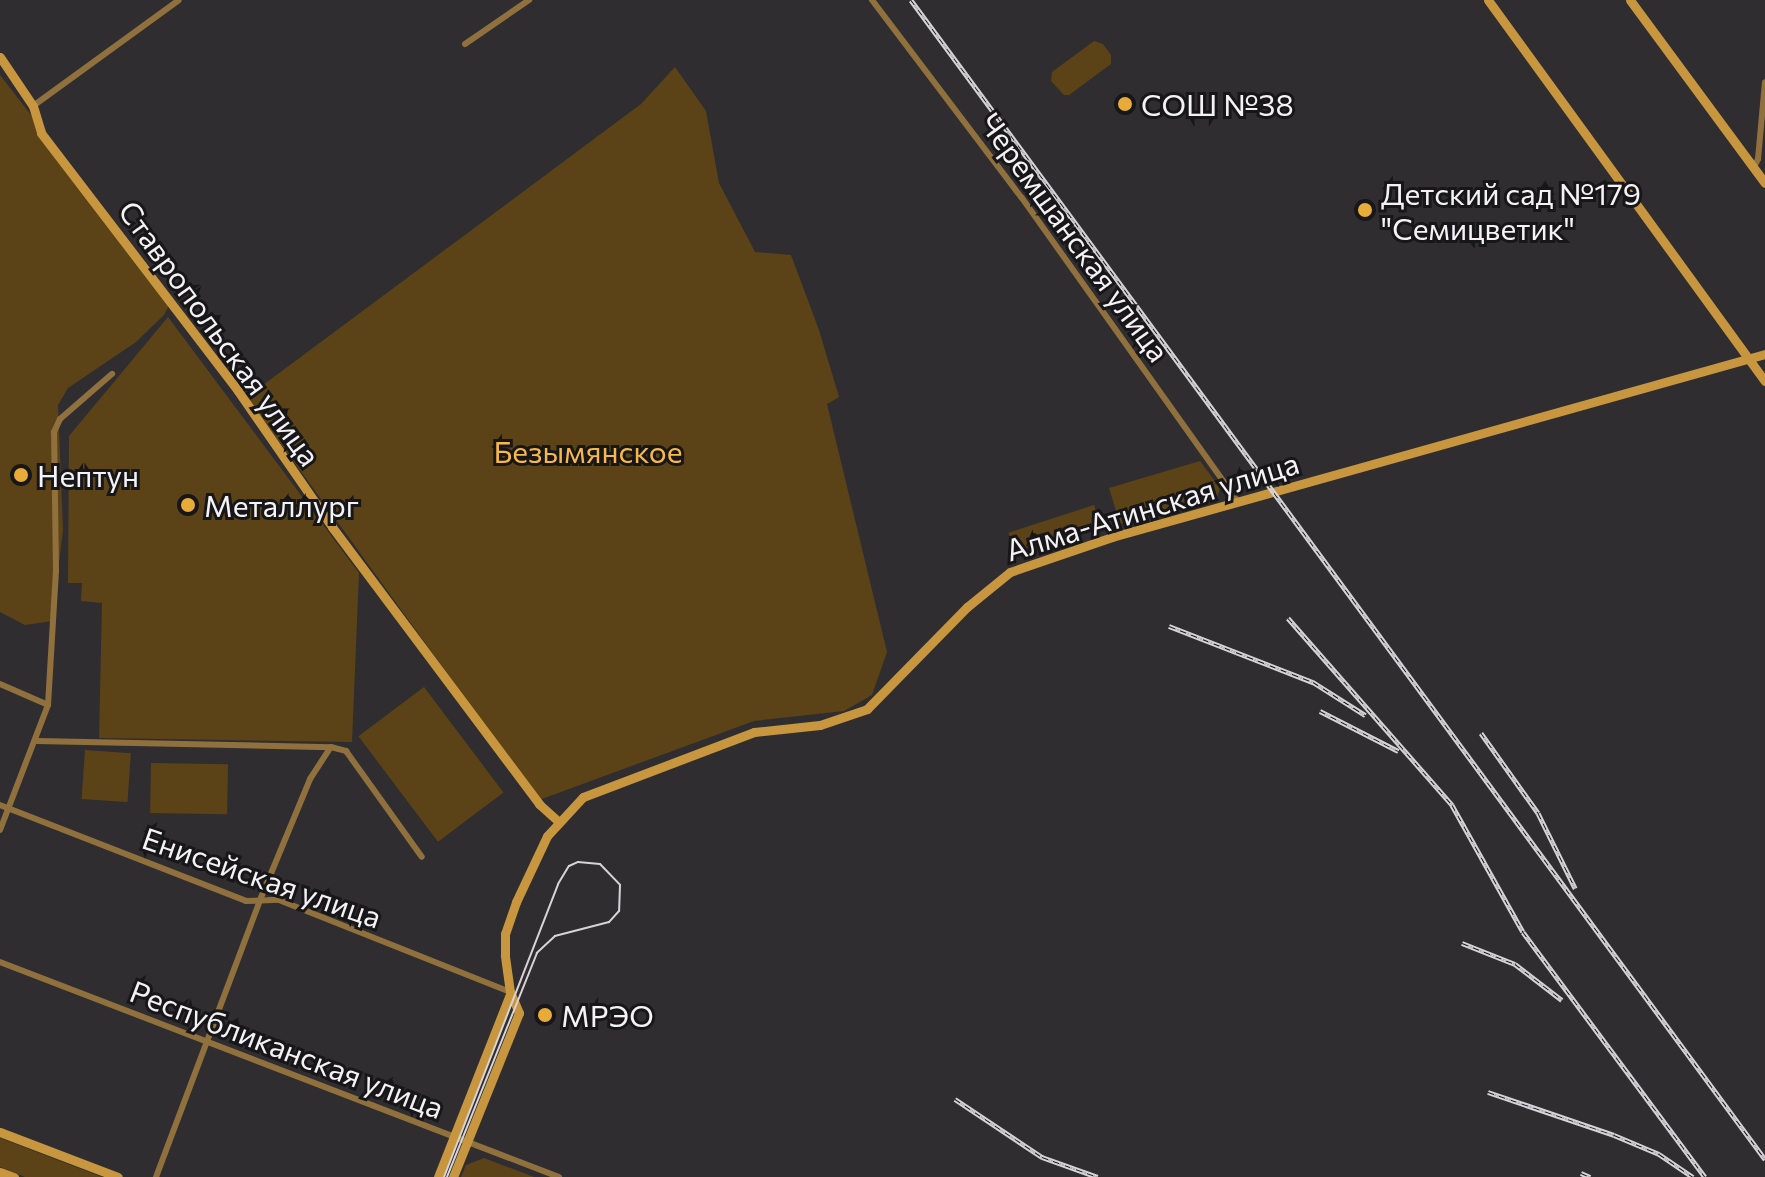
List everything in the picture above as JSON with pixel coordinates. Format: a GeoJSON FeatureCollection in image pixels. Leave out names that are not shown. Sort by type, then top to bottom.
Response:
{"type":"FeatureCollection","features":[{"type":"Feature","properties":{"kind":"street"},"geometry":{"type":"LineString","coordinates":[[33,106],[179,0]]}},
{"type":"Feature","properties":{"kind":"street"},"geometry":{"type":"LineString","coordinates":[[465,44],[529,0]]}},
{"type":"Feature","properties":{"kind":"street","name":"Черемшанская улица"},"geometry":{"type":"LineString","coordinates":[[872,0],[1022,198],[1239,503]]}},
{"type":"Feature","properties":{"kind":"street"},"geometry":{"type":"LineString","coordinates":[[1488,0],[1765,381]]}},
{"type":"Feature","properties":{"kind":"street"},"geometry":{"type":"LineString","coordinates":[[1630,0],[1765,183]]}},
{"type":"Feature","properties":{"kind":"street","name":"Ставропольская улица"},"geometry":{"type":"LineString","coordinates":[[0,57],[33,106],[41,133],[238,391],[332,527],[539,804],[558,821]]}},
{"type":"Feature","properties":{"kind":"street"},"geometry":{"type":"LineString","coordinates":[[1754,167],[1758,159],[1765,82]]}},
{"type":"Feature","properties":{"kind":"street","name":"Алма-Атинская улица"},"geometry":{"type":"LineString","coordinates":[[453,1177],[519,1013],[510,992],[505,934],[516,902],[547,836],[583,797],[754,732],[832,722],[867,709],[967,607],[1010,572],[1112,537],[1765,354]]}},
{"type":"Feature","properties":{"kind":"street"},"geometry":{"type":"LineString","coordinates":[[0,830],[37,741],[48,705],[56,571],[54,432],[60,419],[112,374]]}},
{"type":"Feature","properties":{"kind":"street"},"geometry":{"type":"LineString","coordinates":[[0,684],[48,705]]}},
{"type":"Feature","properties":{"kind":"street"},"geometry":{"type":"LineString","coordinates":[[37,741],[331,747],[346,751],[422,857]]}},
{"type":"Feature","properties":{"kind":"street"},"geometry":{"type":"LineString","coordinates":[[156,1177],[260,900],[310,779],[331,747]]}},
{"type":"Feature","properties":{"kind":"street","name":"Енисейская улица"},"geometry":{"type":"LineString","coordinates":[[0,805],[246,901],[279,900],[510,992]]}},
{"type":"Feature","properties":{"kind":"street","name":"Республиканская улица"},"geometry":{"type":"LineString","coordinates":[[0,962],[559,1177]]}},
{"type":"Feature","properties":{"kind":"street","name":"Алма-Атинская улица"},"geometry":{"type":"LineString","coordinates":[[438,1177],[510,992]]}},
{"type":"Feature","properties":{"kind":"street"},"geometry":{"type":"LineString","coordinates":[[0,1132],[118,1177]]}},
{"type":"Feature","properties":{"kind":"street"},"geometry":{"type":"LineString","coordinates":[[0,1172],[14,1177]]}},
{"type":"Feature","properties":{"kind":"green space"},"geometry":{"type":"Polygon","coordinates":[[[1094,41],[1103,44],[1111,55],[1111,64],[1069,95],[1064,95],[1051,81],[1052,72],[1094,41]]]}},
{"type":"Feature","properties":{"kind":"green space","name":"Безымянское"},"geometry":{"type":"Polygon","coordinates":[[[675,67],[706,111],[719,183],[755,252],[791,255],[819,330],[839,397],[827,404],[887,652],[872,695],[844,711],[754,721],[539,800],[247,397],[641,104],[675,67]]]}},
{"type":"Feature","properties":{"kind":"green space"},"geometry":{"type":"Polygon","coordinates":[[[0,75],[173,298],[164,315],[136,342],[68,388],[58,405],[63,530],[52,621],[25,625],[0,612],[0,75]]]}},
{"type":"Feature","properties":{"kind":"green space","name":"Металлург"},"geometry":{"type":"Polygon","coordinates":[[[168,317],[359,573],[352,742],[99,738],[102,603],[81,601],[82,583],[68,583],[69,436],[168,317]]]}},
{"type":"Feature","properties":{"kind":"green space"},"geometry":{"type":"Polygon","coordinates":[[[1200,461],[1220,488],[1217,497],[1120,524],[1109,488],[1200,461]]]}},
{"type":"Feature","properties":{"kind":"green space"},"geometry":{"type":"Polygon","coordinates":[[[1094,505],[1100,524],[1015,552],[1008,533],[1094,505]]]}},
{"type":"Feature","properties":{"kind":"green space"},"geometry":{"type":"Polygon","coordinates":[[[424,687],[503,792],[438,842],[359,736],[424,687]]]}},
{"type":"Feature","properties":{"kind":"green space"},"geometry":{"type":"Polygon","coordinates":[[[85,750],[131,753],[127,802],[82,799],[85,750]]]}},
{"type":"Feature","properties":{"kind":"green space"},"geometry":{"type":"Polygon","coordinates":[[[151,763],[228,764],[227,814],[150,813],[151,763]]]}},
{"type":"Feature","properties":{"kind":"green space"},"geometry":{"type":"Polygon","coordinates":[[[0,1138],[102,1177],[25,1177],[0,1167],[0,1138]]]}},
{"type":"Feature","properties":{"kind":"green space"},"geometry":{"type":"Polygon","coordinates":[[[484,1158],[534,1177],[461,1177],[466,1165],[484,1158]]]}},
{"type":"Feature","properties":{"kind":"tram line"},"geometry":{"type":"LineString","coordinates":[[444,1177],[558,884],[569,866],[578,862],[600,864],[620,885],[619,911],[609,922],[555,936],[537,953],[447,1177]]}},
{"type":"Feature","properties":{"kind":"railway"},"geometry":{"type":"LineString","coordinates":[[911,0],[1765,1159]]}},
{"type":"Feature","properties":{"kind":"railway"},"geometry":{"type":"LineString","coordinates":[[1288,618],[1452,805],[1523,932],[1705,1177]]}},
{"type":"Feature","properties":{"kind":"railway"},"geometry":{"type":"LineString","coordinates":[[1169,626],[1313,682],[1365,715]]}},
{"type":"Feature","properties":{"kind":"railway"},"geometry":{"type":"LineString","coordinates":[[1320,711],[1398,751]]}},
{"type":"Feature","properties":{"kind":"railway"},"geometry":{"type":"LineString","coordinates":[[1481,733],[1538,813],[1575,888]]}},
{"type":"Feature","properties":{"kind":"railway"},"geometry":{"type":"LineString","coordinates":[[1462,943],[1515,964],[1562,1000]]}},
{"type":"Feature","properties":{"kind":"railway"},"geometry":{"type":"LineString","coordinates":[[1488,1092],[1614,1135],[1659,1154],[1693,1177]]}},
{"type":"Feature","properties":{"kind":"railway"},"geometry":{"type":"LineString","coordinates":[[955,1099],[1042,1157],[1098,1177]]}},
{"type":"Feature","properties":{"kind":"railway"},"geometry":{"type":"LineString","coordinates":[[1581,1173],[1590,1177]]}},
{"type":"Feature","properties":{"kind":"place","name":"СОШ №38"},"geometry":{"type":"Point","coordinates":[1125,104]}},
{"type":"Feature","properties":{"kind":"place","name":"Детский сад №179 \"Семицветик\""},"geometry":{"type":"Point","coordinates":[1365,210]}},
{"type":"Feature","properties":{"kind":"place","name":"Нептун"},"geometry":{"type":"Point","coordinates":[21,475]}},
{"type":"Feature","properties":{"kind":"place","name":"Металлург"},"geometry":{"type":"Point","coordinates":[188,505]}},
{"type":"Feature","properties":{"kind":"place","name":"МРЭО"},"geometry":{"type":"Point","coordinates":[545,1015]}}]}
